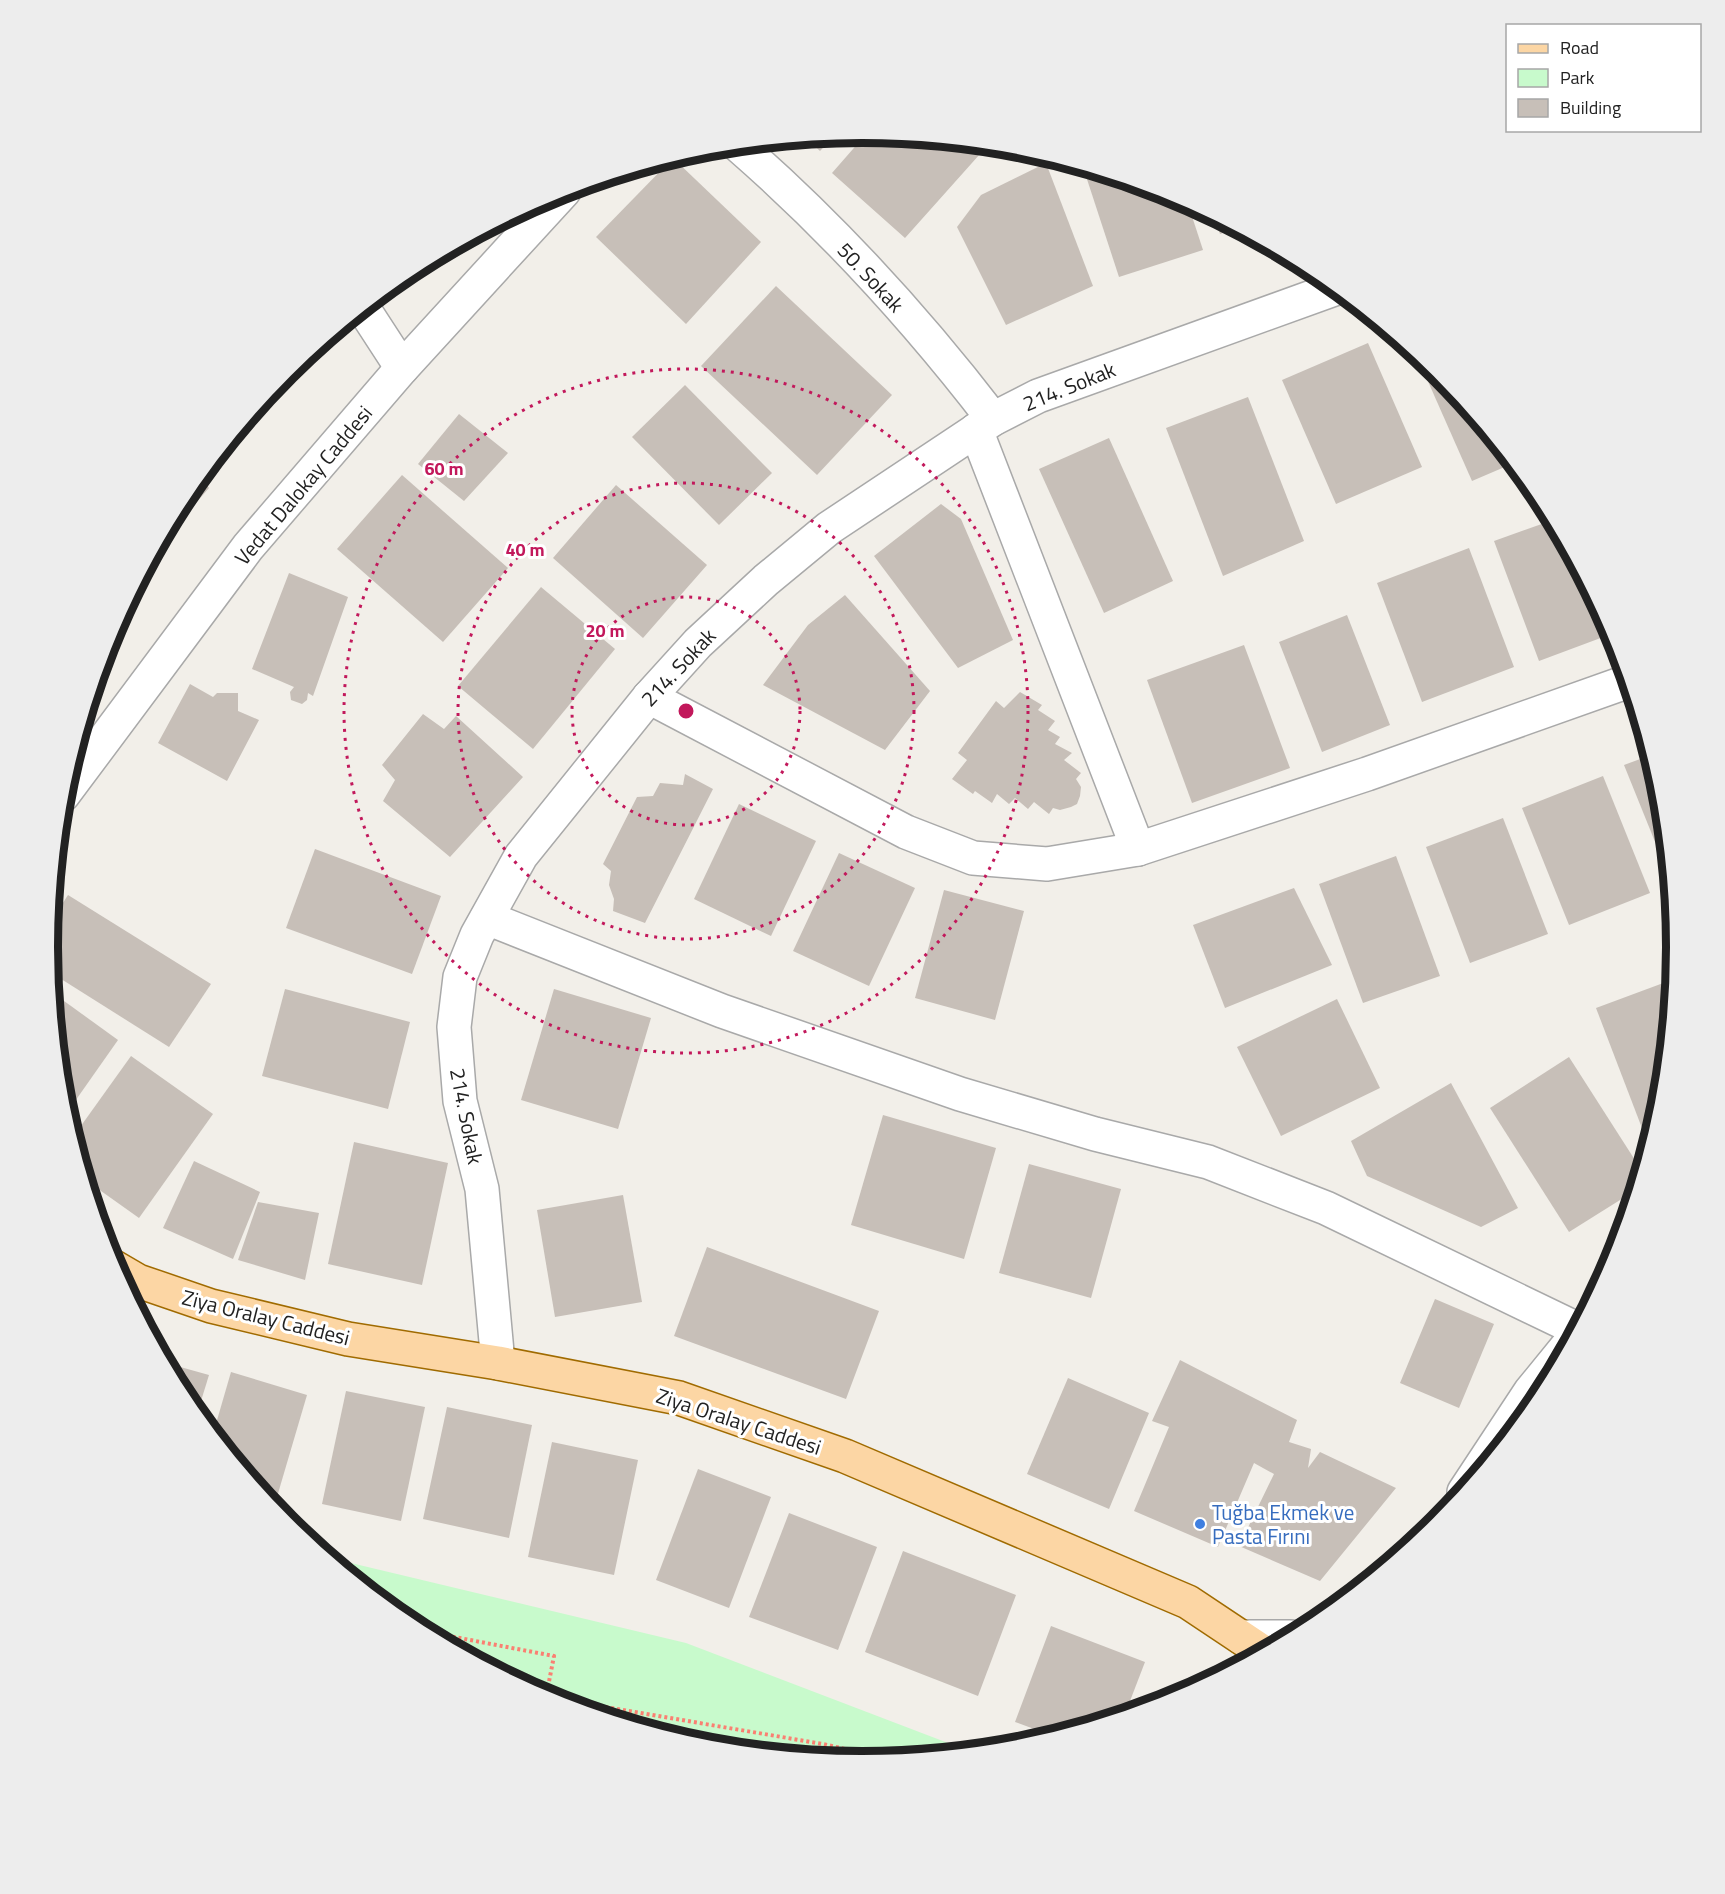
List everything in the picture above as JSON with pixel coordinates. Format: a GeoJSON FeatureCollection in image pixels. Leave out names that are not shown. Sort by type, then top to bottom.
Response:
{"type":"FeatureCollection","features":[{"type":"Feature","properties":{"kind":"main road","name":"Ziya Oralay Caddesi"},"geometry":{"type":"LineString","coordinates":[[129,1276],[211,1306],[348,1339],[498,1363],[679,1398],[845,1456],[1188,1602],[1252,1645]]}},
{"type":"Feature","properties":{"kind":"street","name":"50. Sokak"},"geometry":{"type":"LineString","coordinates":[[746,152],[794,193],[942,353],[984,425],[1138,849]]}},
{"type":"Feature","properties":{"kind":"street","name":"Vedat Dalokay Caddesi"},"geometry":{"type":"LineString","coordinates":[[77,776],[248,547],[402,368],[549,207]]}},
{"type":"Feature","properties":{"kind":"street","name":"214. Sokak"},"geometry":{"type":"LineString","coordinates":[[498,1363],[482,1189],[460,1101],[454,1027],[460,976],[487,918],[521,856],[649,697],[698,643],[766,580],[829,528],[984,425],[1038,396],[1328,291]]}},
{"type":"Feature","properties":{"kind":"street"},"geometry":{"type":"LineString","coordinates":[[367,314],[402,368]]}},
{"type":"Feature","properties":{"kind":"street"},"geometry":{"type":"LineString","coordinates":[[649,697],[906,832],[973,858],[1047,864],[1138,849],[1367,774],[1622,684]]}},
{"type":"Feature","properties":{"kind":"street"},"geometry":{"type":"LineString","coordinates":[[487,918],[722,1011],[960,1094],[1095,1134],[1208,1162],[1326,1208],[1571,1326]]}},
{"type":"Feature","properties":{"kind":"street"},"geometry":{"type":"LineString","coordinates":[[1507,1427],[1539,1380]]}},
{"type":"Feature","properties":{"kind":"path"},"geometry":{"type":"LineString","coordinates":[[448,1636],[554,1656],[548,1687]]}},
{"type":"Feature","properties":{"kind":"path"},"geometry":{"type":"LineString","coordinates":[[598,1706],[852,1751]]}},
{"type":"Feature","properties":{"kind":"green space"},"geometry":{"type":"Polygon","coordinates":[[[345,1562],[686,1643],[954,1745],[862,1751],[810,1749],[706,1736],[654,1724],[555,1690],[507,1668],[416,1616],[345,1562]]]}},
{"type":"Feature","properties":{"kind":"building"},"geometry":{"type":"Polygon","coordinates":[[[858,143],[915,145],[982,152],[905,238],[832,173],[858,143]]]}},
{"type":"Feature","properties":{"kind":"building"},"geometry":{"type":"Polygon","coordinates":[[[826,144],[820,151],[813,145],[826,144]]]}},
{"type":"Feature","properties":{"kind":"building"},"geometry":{"type":"Polygon","coordinates":[[[679,164],[761,242],[686,324],[596,237],[663,168],[679,164]]]}},
{"type":"Feature","properties":{"kind":"building"},"geometry":{"type":"Polygon","coordinates":[[[1047,164],[1093,286],[1006,325],[957,227],[981,195],[1047,164]]]}},
{"type":"Feature","properties":{"kind":"building"},"geometry":{"type":"Polygon","coordinates":[[[1086,175],[1191,214],[1203,250],[1119,277],[1086,175]]]}},
{"type":"Feature","properties":{"kind":"building"},"geometry":{"type":"Polygon","coordinates":[[[1217,226],[1228,231],[1220,234],[1217,226]]]}},
{"type":"Feature","properties":{"kind":"building"},"geometry":{"type":"Polygon","coordinates":[[[776,286],[892,395],[817,475],[701,366],[776,286]]]}},
{"type":"Feature","properties":{"kind":"building"},"geometry":{"type":"Polygon","coordinates":[[[1368,343],[1422,467],[1336,504],[1282,380],[1368,343]]]}},
{"type":"Feature","properties":{"kind":"building"},"geometry":{"type":"Polygon","coordinates":[[[1423,371],[1467,417],[1506,466],[1472,481],[1423,371]]]}},
{"type":"Feature","properties":{"kind":"building"},"geometry":{"type":"Polygon","coordinates":[[[685,385],[772,473],[719,525],[632,437],[685,385]]]}},
{"type":"Feature","properties":{"kind":"building"},"geometry":{"type":"Polygon","coordinates":[[[1248,397],[1304,541],[1223,576],[1166,428],[1248,397]]]}},
{"type":"Feature","properties":{"kind":"building"},"geometry":{"type":"Polygon","coordinates":[[[459,414],[508,453],[464,501],[418,464],[459,414]]]}},
{"type":"Feature","properties":{"kind":"building"},"geometry":{"type":"Polygon","coordinates":[[[1109,438],[1173,581],[1104,613],[1039,469],[1109,438]]]}},
{"type":"Feature","properties":{"kind":"building"},"geometry":{"type":"Polygon","coordinates":[[[402,475],[508,568],[443,642],[337,549],[402,475]]]}},
{"type":"Feature","properties":{"kind":"building"},"geometry":{"type":"Polygon","coordinates":[[[206,484],[209,488],[183,518],[206,484]]]}},
{"type":"Feature","properties":{"kind":"building"},"geometry":{"type":"Polygon","coordinates":[[[616,485],[707,565],[643,638],[553,558],[616,485]]]}},
{"type":"Feature","properties":{"kind":"building"},"geometry":{"type":"Polygon","coordinates":[[[941,504],[961,519],[1013,640],[958,668],[874,556],[941,504]]]}},
{"type":"Feature","properties":{"kind":"building"},"geometry":{"type":"Polygon","coordinates":[[[1545,523],[1584,591],[1604,637],[1539,661],[1494,541],[1545,523]]]}},
{"type":"Feature","properties":{"kind":"building"},"geometry":{"type":"Polygon","coordinates":[[[1469,548],[1514,667],[1422,702],[1377,583],[1469,548]]]}},
{"type":"Feature","properties":{"kind":"building"},"geometry":{"type":"Polygon","coordinates":[[[289,573],[348,597],[313,696],[308,693],[307,700],[302,704],[291,700],[290,692],[294,687],[252,669],[289,573]]]}},
{"type":"Feature","properties":{"kind":"building"},"geometry":{"type":"Polygon","coordinates":[[[541,587],[615,649],[533,749],[458,686],[541,587]]]}},
{"type":"Feature","properties":{"kind":"building"},"geometry":{"type":"Polygon","coordinates":[[[845,595],[930,691],[885,750],[763,685],[808,625],[845,595]]]}},
{"type":"Feature","properties":{"kind":"building"},"geometry":{"type":"Polygon","coordinates":[[[1347,615],[1390,725],[1322,752],[1279,642],[1347,615]]]}},
{"type":"Feature","properties":{"kind":"building"},"geometry":{"type":"Polygon","coordinates":[[[1244,645],[1290,768],[1192,803],[1147,680],[1244,645]]]}},
{"type":"Feature","properties":{"kind":"building"},"geometry":{"type":"Polygon","coordinates":[[[190,684],[213,697],[217,693],[238,693],[238,711],[259,720],[227,781],[158,743],[190,684]]]}},
{"type":"Feature","properties":{"kind":"building"},"geometry":{"type":"Polygon","coordinates":[[[1020,692],[1042,705],[1038,710],[1055,721],[1048,730],[1060,737],[1055,744],[1072,753],[1064,760],[1081,773],[1076,779],[1081,787],[1080,796],[1077,804],[1071,807],[1060,810],[1053,808],[1049,814],[1034,802],[1028,809],[1015,798],[1009,804],[997,794],[992,803],[975,791],[973,794],[952,779],[967,760],[958,753],[996,701],[1004,708],[1020,692]]]}},
{"type":"Feature","properties":{"kind":"building"},"geometry":{"type":"Polygon","coordinates":[[[423,714],[444,729],[456,716],[523,777],[450,857],[383,801],[395,780],[382,765],[423,714]]]}},
{"type":"Feature","properties":{"kind":"building"},"geometry":{"type":"Polygon","coordinates":[[[1643,758],[1662,858],[1624,765],[1643,758]]]}},
{"type":"Feature","properties":{"kind":"building"},"geometry":{"type":"Polygon","coordinates":[[[685,774],[713,789],[645,923],[613,911],[614,899],[609,885],[611,871],[603,864],[637,797],[653,796],[660,783],[683,785],[685,774]]]}},
{"type":"Feature","properties":{"kind":"building"},"geometry":{"type":"Polygon","coordinates":[[[1603,776],[1650,893],[1569,925],[1522,808],[1603,776]]]}},
{"type":"Feature","properties":{"kind":"building"},"geometry":{"type":"Polygon","coordinates":[[[739,804],[816,841],[771,936],[694,899],[739,804]]]}},
{"type":"Feature","properties":{"kind":"building"},"geometry":{"type":"Polygon","coordinates":[[[1503,818],[1548,934],[1470,963],[1426,847],[1503,818]]]}},
{"type":"Feature","properties":{"kind":"building"},"geometry":{"type":"Polygon","coordinates":[[[315,849],[441,896],[412,974],[286,928],[315,849]]]}},
{"type":"Feature","properties":{"kind":"building"},"geometry":{"type":"Polygon","coordinates":[[[839,853],[915,888],[869,986],[793,951],[839,853]]]}},
{"type":"Feature","properties":{"kind":"building"},"geometry":{"type":"Polygon","coordinates":[[[1396,856],[1440,976],[1363,1003],[1319,884],[1396,856]]]}},
{"type":"Feature","properties":{"kind":"building"},"geometry":{"type":"Polygon","coordinates":[[[1294,888],[1332,965],[1225,1008],[1193,925],[1294,888]]]}},
{"type":"Feature","properties":{"kind":"building"},"geometry":{"type":"Polygon","coordinates":[[[944,890],[1024,911],[995,1020],[915,998],[944,890]]]}},
{"type":"Feature","properties":{"kind":"building"},"geometry":{"type":"Polygon","coordinates":[[[68,895],[211,984],[169,1047],[59,978],[59,908],[68,895]]]}},
{"type":"Feature","properties":{"kind":"building"},"geometry":{"type":"Polygon","coordinates":[[[1665,982],[1660,1052],[1644,1134],[1596,1008],[1665,982]]]}},
{"type":"Feature","properties":{"kind":"building"},"geometry":{"type":"Polygon","coordinates":[[[285,989],[410,1022],[388,1109],[262,1076],[285,989]]]}},
{"type":"Feature","properties":{"kind":"building"},"geometry":{"type":"Polygon","coordinates":[[[554,989],[651,1018],[618,1129],[521,1100],[554,989]]]}},
{"type":"Feature","properties":{"kind":"building"},"geometry":{"type":"Polygon","coordinates":[[[60,998],[118,1040],[74,1103],[65,1052],[60,998]]]}},
{"type":"Feature","properties":{"kind":"building"},"geometry":{"type":"Polygon","coordinates":[[[1337,999],[1380,1088],[1281,1136],[1237,1047],[1337,999]]]}},
{"type":"Feature","properties":{"kind":"building"},"geometry":{"type":"Polygon","coordinates":[[[131,1056],[213,1114],[139,1218],[96,1187],[80,1128],[131,1056]]]}},
{"type":"Feature","properties":{"kind":"building"},"geometry":{"type":"Polygon","coordinates":[[[1569,1057],[1637,1163],[1627,1196],[1569,1232],[1490,1108],[1569,1057]]]}},
{"type":"Feature","properties":{"kind":"building"},"geometry":{"type":"Polygon","coordinates":[[[1451,1083],[1518,1208],[1481,1227],[1367,1176],[1351,1141],[1451,1083]]]}},
{"type":"Feature","properties":{"kind":"building"},"geometry":{"type":"Polygon","coordinates":[[[883,1115],[996,1148],[964,1259],[851,1225],[883,1115]]]}},
{"type":"Feature","properties":{"kind":"building"},"geometry":{"type":"Polygon","coordinates":[[[354,1142],[448,1163],[422,1285],[328,1264],[354,1142]]]}},
{"type":"Feature","properties":{"kind":"building"},"geometry":{"type":"Polygon","coordinates":[[[194,1161],[260,1192],[233,1259],[163,1228],[194,1161]]]}},
{"type":"Feature","properties":{"kind":"building"},"geometry":{"type":"Polygon","coordinates":[[[1029,1164],[1121,1189],[1091,1298],[999,1273],[1029,1164]]]}},
{"type":"Feature","properties":{"kind":"building"},"geometry":{"type":"Polygon","coordinates":[[[623,1195],[642,1302],[555,1317],[537,1210],[623,1195]]]}},
{"type":"Feature","properties":{"kind":"building"},"geometry":{"type":"Polygon","coordinates":[[[258,1202],[319,1213],[305,1280],[238,1260],[258,1202]]]}},
{"type":"Feature","properties":{"kind":"building"},"geometry":{"type":"Polygon","coordinates":[[[707,1247],[879,1311],[846,1399],[674,1336],[707,1247]]]}},
{"type":"Feature","properties":{"kind":"building"},"geometry":{"type":"Polygon","coordinates":[[[1435,1299],[1494,1324],[1459,1408],[1400,1383],[1435,1299]]]}},
{"type":"Feature","properties":{"kind":"building"},"geometry":{"type":"Polygon","coordinates":[[[1180,1360],[1297,1420],[1289,1442],[1311,1449],[1308,1468],[1320,1452],[1396,1488],[1320,1581],[1239,1546],[1274,1474],[1254,1463],[1218,1547],[1134,1511],[1169,1427],[1152,1421],[1180,1360]]]}},
{"type":"Feature","properties":{"kind":"building"},"geometry":{"type":"Polygon","coordinates":[[[177,1366],[209,1375],[200,1403],[177,1366]]]}},
{"type":"Feature","properties":{"kind":"building"},"geometry":{"type":"Polygon","coordinates":[[[231,1372],[307,1395],[277,1497],[258,1477],[216,1424],[231,1372]]]}},
{"type":"Feature","properties":{"kind":"building"},"geometry":{"type":"Polygon","coordinates":[[[1068,1378],[1149,1413],[1109,1509],[1027,1474],[1068,1378]]]}},
{"type":"Feature","properties":{"kind":"building"},"geometry":{"type":"Polygon","coordinates":[[[346,1391],[425,1407],[401,1521],[322,1504],[346,1391]]]}},
{"type":"Feature","properties":{"kind":"building"},"geometry":{"type":"Polygon","coordinates":[[[447,1407],[532,1425],[509,1538],[423,1519],[447,1407]]]}},
{"type":"Feature","properties":{"kind":"building"},"geometry":{"type":"Polygon","coordinates":[[[552,1442],[638,1460],[614,1575],[528,1557],[552,1442]]]}},
{"type":"Feature","properties":{"kind":"building"},"geometry":{"type":"Polygon","coordinates":[[[698,1469],[771,1497],[729,1608],[656,1580],[698,1469]]]}},
{"type":"Feature","properties":{"kind":"building"},"geometry":{"type":"Polygon","coordinates":[[[789,1513],[877,1547],[838,1650],[749,1617],[789,1513]]]}},
{"type":"Feature","properties":{"kind":"building"},"geometry":{"type":"Polygon","coordinates":[[[903,1551],[1016,1595],[978,1696],[865,1652],[903,1551]]]}},
{"type":"Feature","properties":{"kind":"building"},"geometry":{"type":"Polygon","coordinates":[[[1051,1626],[1145,1662],[1128,1705],[1071,1724],[1040,1731],[1015,1722],[1051,1626]]]}},
{"type":"Feature","properties":{"kind":"place","name":"Tuğba Ekmek ve Pasta Fırını"},"geometry":{"type":"Point","coordinates":[1200,1524]}}]}
